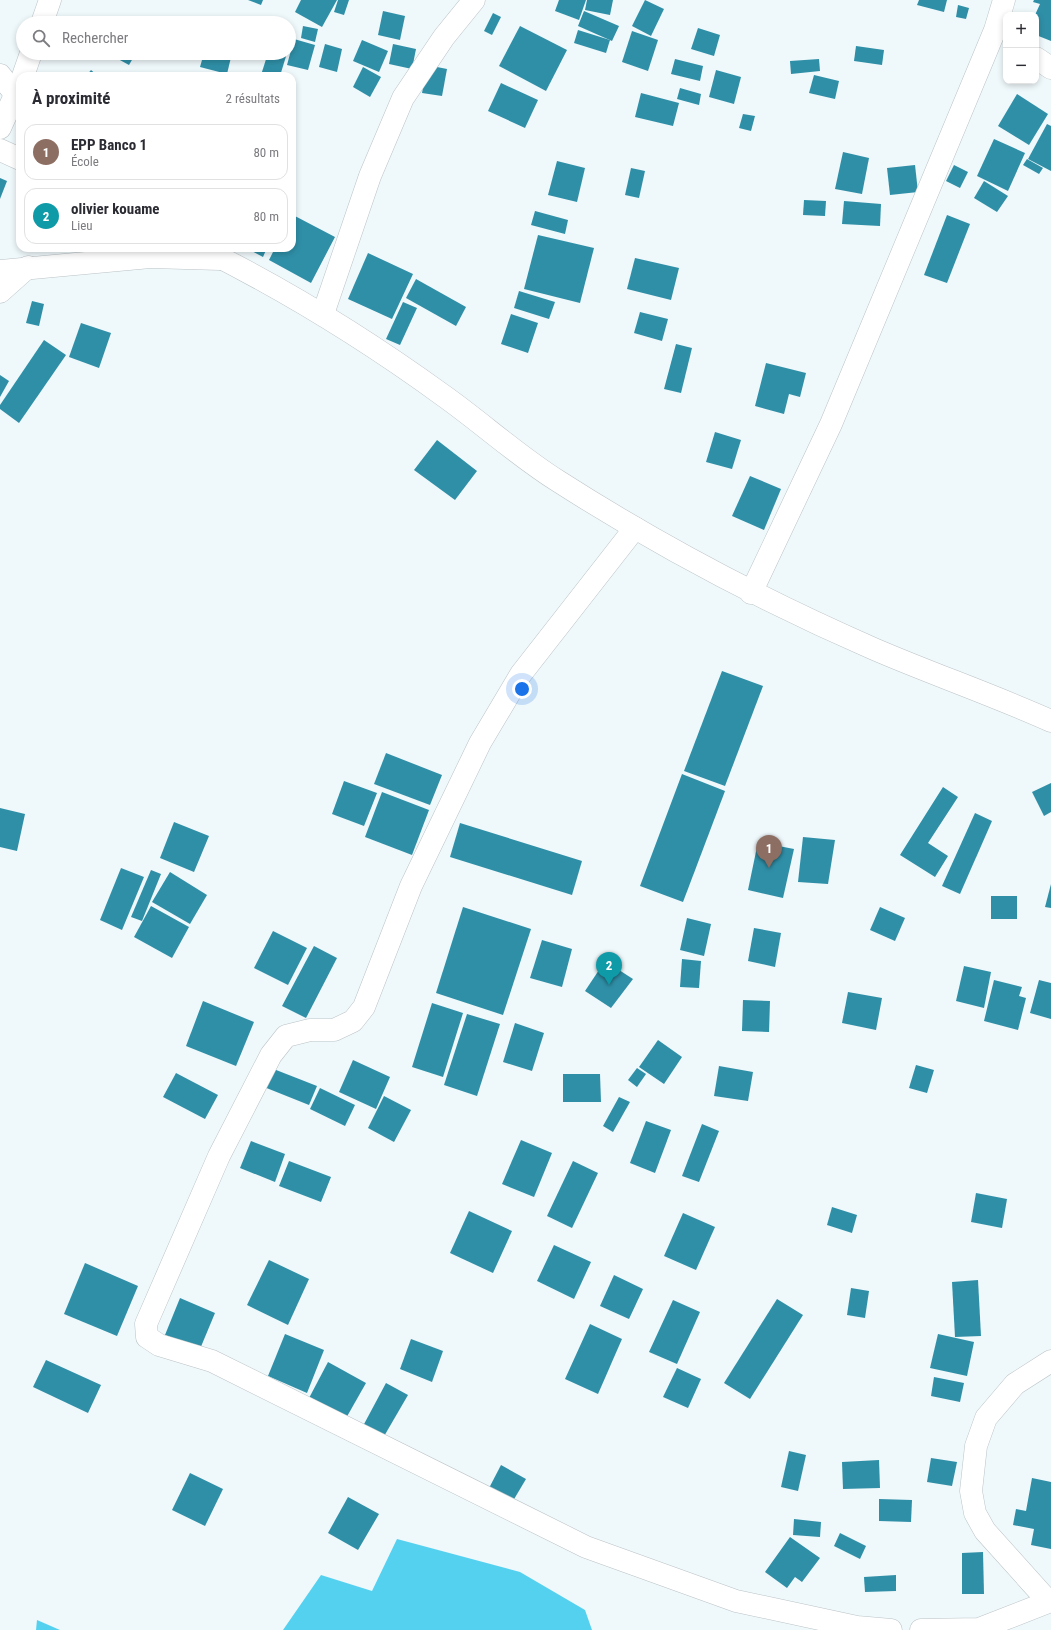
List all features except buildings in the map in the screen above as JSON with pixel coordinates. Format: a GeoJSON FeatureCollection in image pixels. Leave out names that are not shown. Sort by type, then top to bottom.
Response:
{"type":"FeatureCollection","features":[{"type":"Feature","properties":{"kind":"street"},"geometry":{"type":"LineString","coordinates":[[44,16],[50,0]]}},
{"type":"Feature","properties":{"kind":"street"},"geometry":{"type":"LineString","coordinates":[[323,314],[370,176],[403,98],[444,37],[474,0]]}},
{"type":"Feature","properties":{"kind":"street"},"geometry":{"type":"LineString","coordinates":[[751,593],[831,424],[1001,34],[1004,0]]}},
{"type":"Feature","properties":{"kind":"street"},"geometry":{"type":"LineString","coordinates":[[24,72],[29,60]]}},
{"type":"Feature","properties":{"kind":"street"},"geometry":{"type":"LineString","coordinates":[[1039,60],[1051,68]]}},
{"type":"Feature","properties":{"kind":"street"},"geometry":{"type":"LineString","coordinates":[[0,75],[16,83]]}},
{"type":"Feature","properties":{"kind":"street"},"geometry":{"type":"LineString","coordinates":[[0,128],[16,94]]}},
{"type":"Feature","properties":{"kind":"street"},"geometry":{"type":"LineString","coordinates":[[0,150],[16,157]]}},
{"type":"Feature","properties":{"kind":"street"},"geometry":{"type":"LineString","coordinates":[[209,252],[323,314],[444,396],[555,480],[635,528],[751,593],[875,650],[1012,703],[1051,721]]}},
{"type":"Feature","properties":{"kind":"street"},"geometry":{"type":"LineString","coordinates":[[0,271],[28,267],[150,257],[223,259]]}},
{"type":"Feature","properties":{"kind":"street"},"geometry":{"type":"LineString","coordinates":[[0,292],[28,267]]}},
{"type":"Feature","properties":{"kind":"street"},"geometry":{"type":"LineString","coordinates":[[635,528],[521,674],[480,743],[411,886],[364,1007],[352,1022],[334,1030],[310,1030],[286,1036],[271,1055],[219,1156],[146,1324],[148,1337],[159,1345],[218,1365],[586,1547],[736,1601],[857,1629],[891,1630]]}},
{"type":"Feature","properties":{"kind":"street"},"geometry":{"type":"LineString","coordinates":[[921,1630],[979,1630],[1050,1601],[985,1531],[975,1513],[971,1491],[976,1446],[986,1418],[1015,1384],[1051,1361]]}},
{"type":"Feature","properties":{"kind":"shaded area"},"geometry":{"type":"Polygon","coordinates":[[[397,1539],[520,1572],[585,1610],[592,1630],[283,1630],[321,1575],[372,1591],[397,1539]]]}},
{"type":"Feature","properties":{"kind":"shaded area"},"geometry":{"type":"Polygon","coordinates":[[[37,1620],[60,1630],[36,1630],[37,1620]]]}},
{"type":"Feature","properties":{"kind":"place","name":"EPP Banco 1"},"geometry":{"type":"Point","coordinates":[769,868]}},
{"type":"Feature","properties":{"kind":"place","name":"olivier kouame"},"geometry":{"type":"Point","coordinates":[609,985]}}]}
